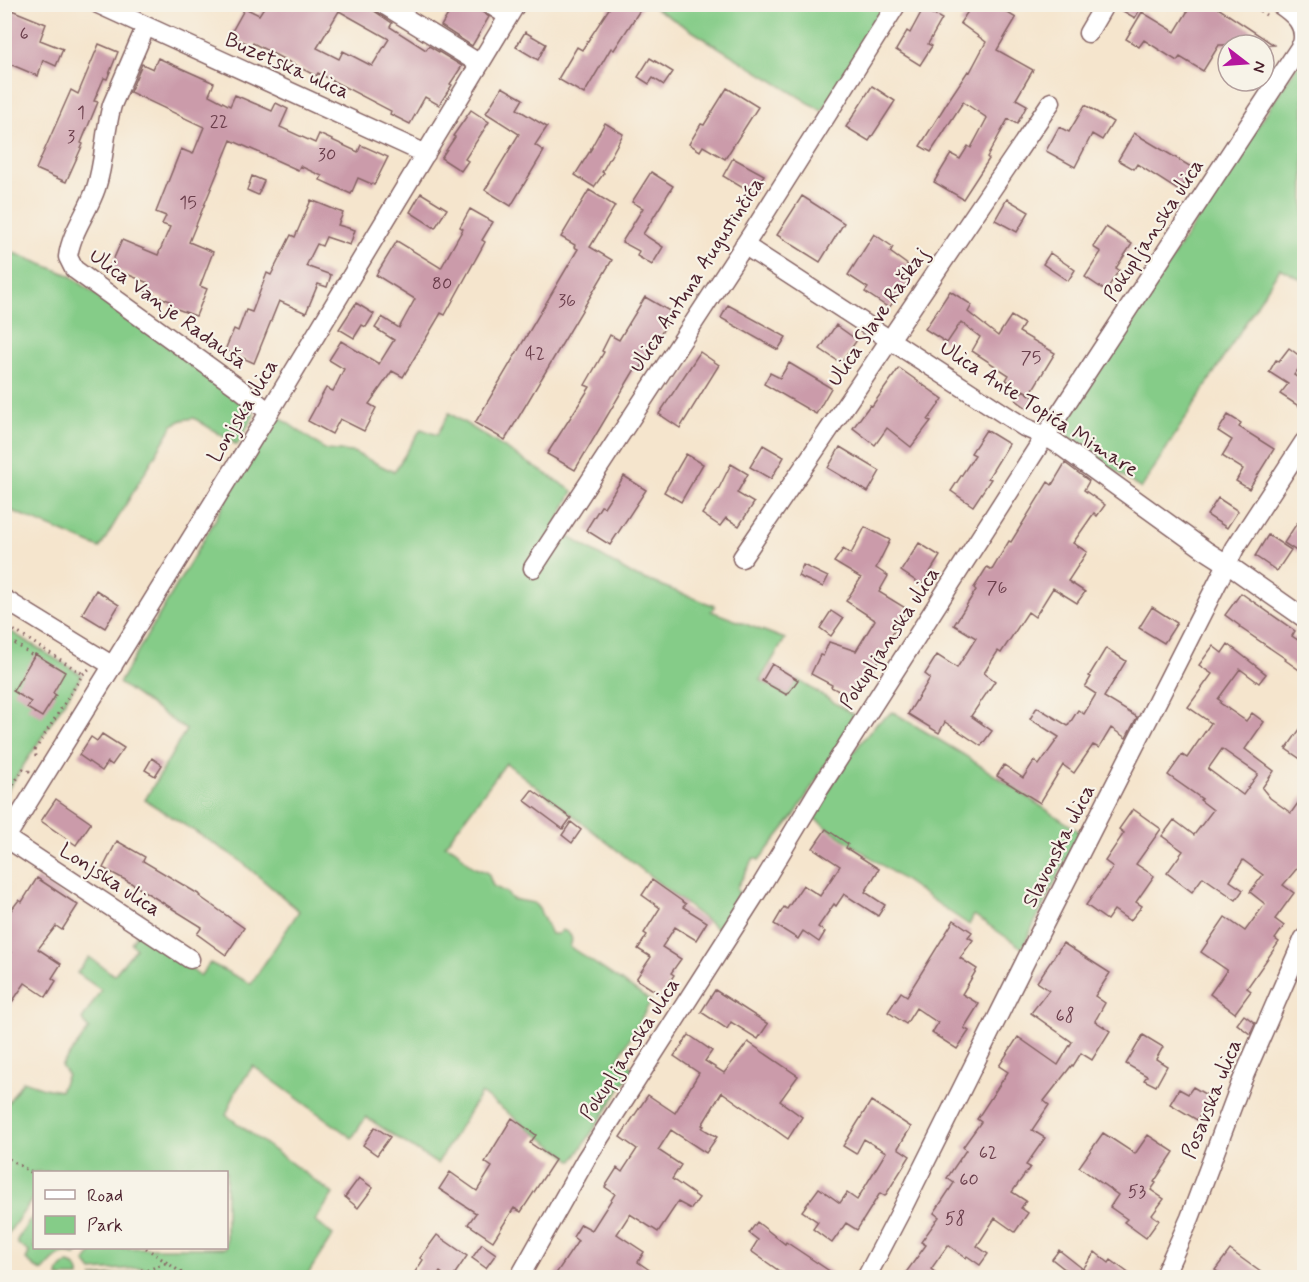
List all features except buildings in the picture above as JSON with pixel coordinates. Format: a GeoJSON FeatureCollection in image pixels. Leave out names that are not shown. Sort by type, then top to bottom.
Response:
{"type":"FeatureCollection","features":[{"type":"Feature","properties":{"kind":"street","name":"Buzetska ulica"},"geometry":{"type":"LineString","coordinates":[[98,4],[426,154]]}},
{"type":"Feature","properties":{"kind":"street"},"geometry":{"type":"LineString","coordinates":[[383,4],[480,64]]}},
{"type":"Feature","properties":{"kind":"street"},"geometry":{"type":"LineString","coordinates":[[489,4],[512,10]]}},
{"type":"Feature","properties":{"kind":"street","name":"Ulica Antuna Augustinčića"},"geometry":{"type":"LineString","coordinates":[[533,568],[744,245],[897,4]]}},
{"type":"Feature","properties":{"kind":"street"},"geometry":{"type":"LineString","coordinates":[[1088,33],[1105,4]]}},
{"type":"Feature","properties":{"kind":"street"},"geometry":{"type":"LineString","coordinates":[[1280,4],[1294,15],[1304,29]]}},
{"type":"Feature","properties":{"kind":"street","name":"Lonjska ulica"},"geometry":{"type":"LineString","coordinates":[[190,959],[5,839],[106,662],[269,412],[512,10]]}},
{"type":"Feature","properties":{"kind":"street","name":"Ulica Vanje Radauša"},"geometry":{"type":"LineString","coordinates":[[146,26],[112,105],[99,177],[91,201],[72,238],[68,257],[70,264],[269,412]]}},
{"type":"Feature","properties":{"kind":"street","name":"Pokupljanska ulica"},"geometry":{"type":"LineString","coordinates":[[519,1278],[586,1159],[1045,436],[1302,44],[1304,29]]}},
{"type":"Feature","properties":{"kind":"street","name":"Ulica Slave Raškaj"},"geometry":{"type":"LineString","coordinates":[[742,558],[1051,102]]}},
{"type":"Feature","properties":{"kind":"street","name":"Ulica Ante Topića Mimare"},"geometry":{"type":"LineString","coordinates":[[744,245],[1024,427],[1045,436],[1068,451],[1205,550],[1305,618]]}},
{"type":"Feature","properties":{"kind":"street","name":"Slavonska ulica"},"geometry":{"type":"LineString","coordinates":[[866,1278],[1235,548],[1305,442]]}},
{"type":"Feature","properties":{"kind":"street"},"geometry":{"type":"LineString","coordinates":[[4,599],[106,662]]}},
{"type":"Feature","properties":{"kind":"street","name":"Posavska ulica"},"geometry":{"type":"LineString","coordinates":[[1163,1278],[1193,1210],[1241,1083],[1305,938]]}},
{"type":"Feature","properties":{"kind":"path"},"geometry":{"type":"LineString","coordinates":[[4,624],[83,674]]}},
{"type":"Feature","properties":{"kind":"path"},"geometry":{"type":"LineString","coordinates":[[4,637],[34,656]]}},
{"type":"Feature","properties":{"kind":"path"},"geometry":{"type":"LineString","coordinates":[[4,800],[23,770],[29,771],[36,756],[35,750],[83,674],[92,666],[106,662]]}},
{"type":"Feature","properties":{"kind":"path"},"geometry":{"type":"LineString","coordinates":[[4,1156],[33,1173]]}},
{"type":"Feature","properties":{"kind":"path"},"geometry":{"type":"LineString","coordinates":[[148,1249],[189,1278]]}},
{"type":"Feature","properties":{"kind":"path"},"geometry":{"type":"LineString","coordinates":[[141,1270],[148,1270],[168,1262]]}},
{"type":"Feature","properties":{"kind":"green space"},"geometry":{"type":"Polygon","coordinates":[[[655,4],[890,5],[822,111],[653,7],[655,4]]]}},
{"type":"Feature","properties":{"kind":"green space"},"geometry":{"type":"Polygon","coordinates":[[[1304,55],[1304,281],[1280,268],[1141,489],[1067,436],[1065,428],[1068,418],[1304,55]]]}},
{"type":"Feature","properties":{"kind":"green space"},"geometry":{"type":"Polygon","coordinates":[[[4,249],[69,275],[252,408],[254,415],[237,445],[194,418],[182,420],[173,425],[100,548],[5,508],[4,249]]]}},
{"type":"Feature","properties":{"kind":"green space"},"geometry":{"type":"Polygon","coordinates":[[[449,413],[573,491],[554,528],[631,574],[715,606],[711,611],[785,639],[760,680],[787,695],[798,680],[856,716],[794,816],[759,860],[754,858],[736,889],[739,892],[727,924],[720,931],[506,763],[445,845],[455,849],[473,867],[488,873],[493,886],[507,893],[512,899],[534,903],[551,934],[558,934],[562,930],[568,933],[572,938],[570,947],[651,1001],[618,1059],[634,1068],[573,1161],[481,1093],[437,1164],[366,1117],[352,1138],[253,1066],[236,1091],[226,1115],[333,1194],[315,1221],[333,1235],[306,1277],[92,1277],[146,1272],[145,1268],[92,1271],[85,1262],[94,1249],[228,1249],[228,1171],[33,1171],[33,1198],[5,1238],[5,1107],[23,1081],[60,1091],[67,1074],[61,1066],[89,1029],[82,1020],[101,990],[77,973],[89,957],[114,975],[136,948],[131,943],[139,931],[200,976],[210,963],[251,984],[299,911],[237,858],[145,800],[186,730],[119,683],[275,414],[326,450],[353,452],[394,472],[421,429],[437,435],[449,413]]]}},
{"type":"Feature","properties":{"kind":"green space"},"geometry":{"type":"Polygon","coordinates":[[[5,628],[82,675],[5,794],[5,628]]]}},
{"type":"Feature","properties":{"kind":"green space"},"geometry":{"type":"Polygon","coordinates":[[[893,712],[964,755],[1080,832],[1022,948],[974,915],[969,925],[812,817],[848,759],[876,724],[893,712]]]}},
{"type":"Feature","properties":{"kind":"green space"},"geometry":{"type":"Polygon","coordinates":[[[33,1216],[33,1249],[81,1249],[75,1255],[65,1254],[57,1257],[43,1271],[26,1260],[29,1252],[18,1244],[17,1240],[33,1216]]]}},
{"type":"Feature","properties":{"kind":"green space"},"geometry":{"type":"Polygon","coordinates":[[[69,1264],[77,1269],[79,1277],[58,1277],[61,1268],[69,1264]]]}}]}
